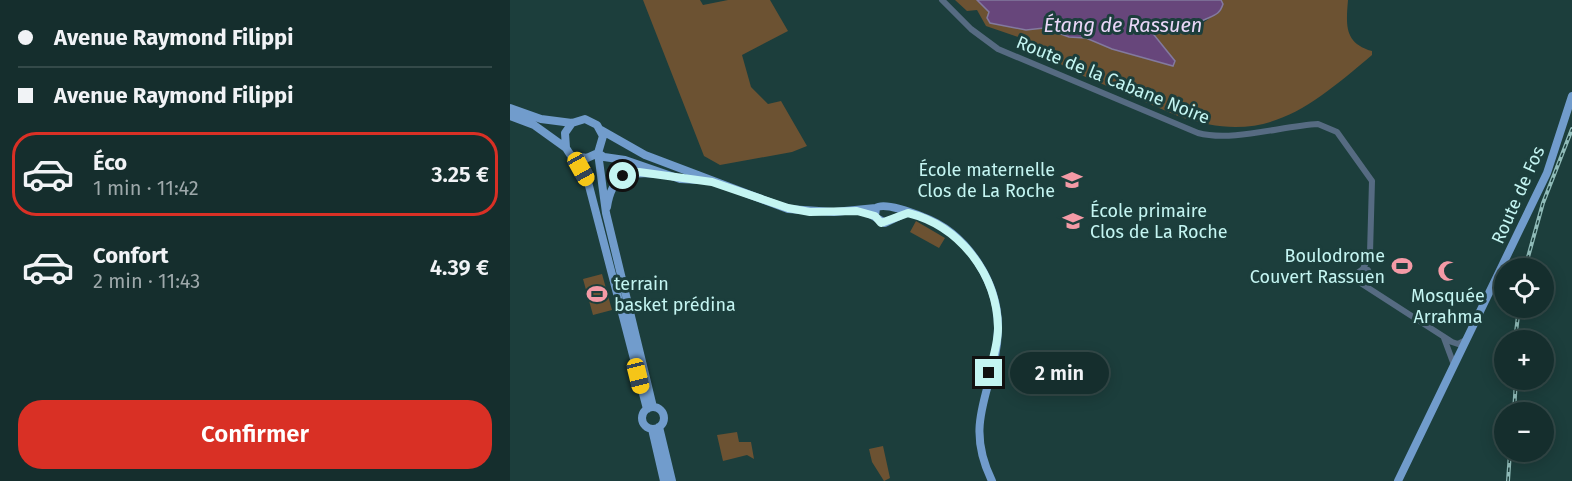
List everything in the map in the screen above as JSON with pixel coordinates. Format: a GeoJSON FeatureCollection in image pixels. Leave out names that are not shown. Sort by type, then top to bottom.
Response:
{"type":"FeatureCollection","features":[{"type":"Feature","properties":{"kind":"main road","name":"Route de Fos"},"geometry":{"type":"LineString","coordinates":[[1398,481],[1547,174],[1572,96]]}},
{"type":"Feature","properties":{"kind":"main road"},"geometry":{"type":"LineString","coordinates":[[510,108],[541,119],[572,123],[585,119],[597,124],[601,130],[603,140],[598,153],[606,213],[650,408],[642,419],[645,426],[655,428],[663,422],[664,415],[660,409],[650,408]]}},
{"type":"Feature","properties":{"kind":"main road"},"geometry":{"type":"LineString","coordinates":[[510,116],[534,125],[566,148],[574,156],[588,182],[650,408]]}},
{"type":"Feature","properties":{"kind":"main road"},"geometry":{"type":"LineString","coordinates":[[566,148],[565,133],[572,123]]}},
{"type":"Feature","properties":{"kind":"main road"},"geometry":{"type":"LineString","coordinates":[[601,130],[645,155],[712,182],[788,208],[818,212],[875,212],[883,204],[937,223],[966,247],[985,275],[993,296],[998,329],[979,418],[978,435],[980,450],[992,481]]}},
{"type":"Feature","properties":{"kind":"main road"},"geometry":{"type":"LineString","coordinates":[[574,156],[586,158],[598,153],[668,175]]}},
{"type":"Feature","properties":{"kind":"main road"},"geometry":{"type":"LineString","coordinates":[[606,213],[611,187],[623,176],[639,172],[712,182]]}},
{"type":"Feature","properties":{"kind":"main road"},"geometry":{"type":"LineString","coordinates":[[891,207],[892,219]]}},
{"type":"Feature","properties":{"kind":"main road"},"geometry":{"type":"LineString","coordinates":[[875,212],[881,223],[908,213]]}},
{"type":"Feature","properties":{"kind":"main road"},"geometry":{"type":"LineString","coordinates":[[655,428],[664,481]]}},
{"type":"Feature","properties":{"kind":"main road"},"geometry":{"type":"LineString","coordinates":[[655,428],[672,481]]}},
{"type":"Feature","properties":{"kind":"street","name":"Route de la Cabane Noire"},"geometry":{"type":"LineString","coordinates":[[942,0],[971,29],[998,49],[1198,133],[1208,136],[1318,124],[1331,128],[1372,181],[1370,253],[1367,273]]}},
{"type":"Feature","properties":{"kind":"street"},"geometry":{"type":"LineString","coordinates":[[1367,273],[1356,276],[1359,282],[1364,283],[1444,337],[1458,344],[1467,338]]}},
{"type":"Feature","properties":{"kind":"street"},"geometry":{"type":"LineString","coordinates":[[1364,283],[1367,273]]}},
{"type":"Feature","properties":{"kind":"street"},"geometry":{"type":"LineString","coordinates":[[1367,273],[1372,289]]}},
{"type":"Feature","properties":{"kind":"street"},"geometry":{"type":"LineString","coordinates":[[1444,337],[1452,353],[1454,366]]}},
{"type":"Feature","properties":{"kind":"shaded area"},"geometry":{"type":"Polygon","coordinates":[[[643,0],[700,0],[703,5],[728,0],[770,0],[788,31],[742,55],[751,87],[768,104],[781,101],[807,146],[792,152],[720,165],[704,156],[643,0]]]}},
{"type":"Feature","properties":{"kind":"shaded area"},"geometry":{"type":"Polygon","coordinates":[[[955,0],[977,0],[989,12],[987,18],[990,23],[1026,30],[1044,28],[1069,37],[1086,38],[1112,49],[1173,66],[1175,61],[1150,30],[1153,28],[1174,31],[1194,27],[1211,17],[1221,0],[1348,0],[1349,32],[1356,43],[1372,51],[1372,55],[1306,106],[1284,117],[1261,124],[1236,127],[1209,124],[1178,116],[1081,75],[1034,50],[1033,42],[986,26],[977,10],[967,11],[955,0]]]}},
{"type":"Feature","properties":{"kind":"shaded area"},"geometry":{"type":"Polygon","coordinates":[[[916,221],[945,238],[939,248],[910,232],[916,221]]]}},
{"type":"Feature","properties":{"kind":"shaded area","name":"terrain basket prédina"},"geometry":{"type":"Polygon","coordinates":[[[602,274],[612,310],[593,315],[583,279],[602,274]]]}},
{"type":"Feature","properties":{"kind":"shaded area"},"geometry":{"type":"Polygon","coordinates":[[[737,432],[739,442],[751,442],[754,459],[747,455],[723,461],[717,435],[737,432]]]}},
{"type":"Feature","properties":{"kind":"shaded area"},"geometry":{"type":"Polygon","coordinates":[[[883,446],[890,478],[884,481],[872,462],[869,449],[883,446]]]}},
{"type":"Feature","properties":{"kind":"water","name":"Étang de Rassuen"},"geometry":{"type":"Polygon","coordinates":[[[977,0],[1221,0],[1223,4],[1217,14],[1181,31],[1168,33],[1153,28],[1150,30],[1175,61],[1173,66],[1112,49],[1086,38],[1069,37],[1044,28],[1026,30],[990,23],[987,18],[989,12],[977,0]]]}},
{"type":"Feature","properties":{"kind":"railway"},"geometry":{"type":"LineString","coordinates":[[1528,258],[1543,203],[1572,129]]}},
{"type":"Feature","properties":{"kind":"railway"},"geometry":{"type":"LineString","coordinates":[[1516,330],[1518,318]]}},
{"type":"Feature","properties":{"kind":"railway"},"geometry":{"type":"LineString","coordinates":[[1515,390],[1515,402]]}},
{"type":"Feature","properties":{"kind":"railway"},"geometry":{"type":"LineString","coordinates":[[1508,481],[1509,462]]}},
{"type":"Feature","properties":{"kind":"place","name":"École maternelle Clos de La Roche"},"geometry":{"type":"Point","coordinates":[1072,180]}},
{"type":"Feature","properties":{"kind":"place","name":"École primaire Clos de La Roche"},"geometry":{"type":"Point","coordinates":[1073,221]}},
{"type":"Feature","properties":{"kind":"place","name":"Boulodrome Couvert Rassuen"},"geometry":{"type":"Point","coordinates":[1402,266]}},
{"type":"Feature","properties":{"kind":"place","name":"Mosquée Arrahma"},"geometry":{"type":"Point","coordinates":[1448,271]}},
{"type":"Feature","properties":{"kind":"place","name":"terrain basket prédina"},"geometry":{"type":"Point","coordinates":[597,294]}},
{"type":"Feature","properties":{"kind":"route"},"geometry":{"type":"LineString","coordinates":[[623,176],[639,172],[712,182],[788,208],[810,212],[857,211],[875,216],[878,221],[885,224],[901,214],[908,213],[937,223],[951,233],[976,258],[993,296],[998,329],[989,373]]}}]}
